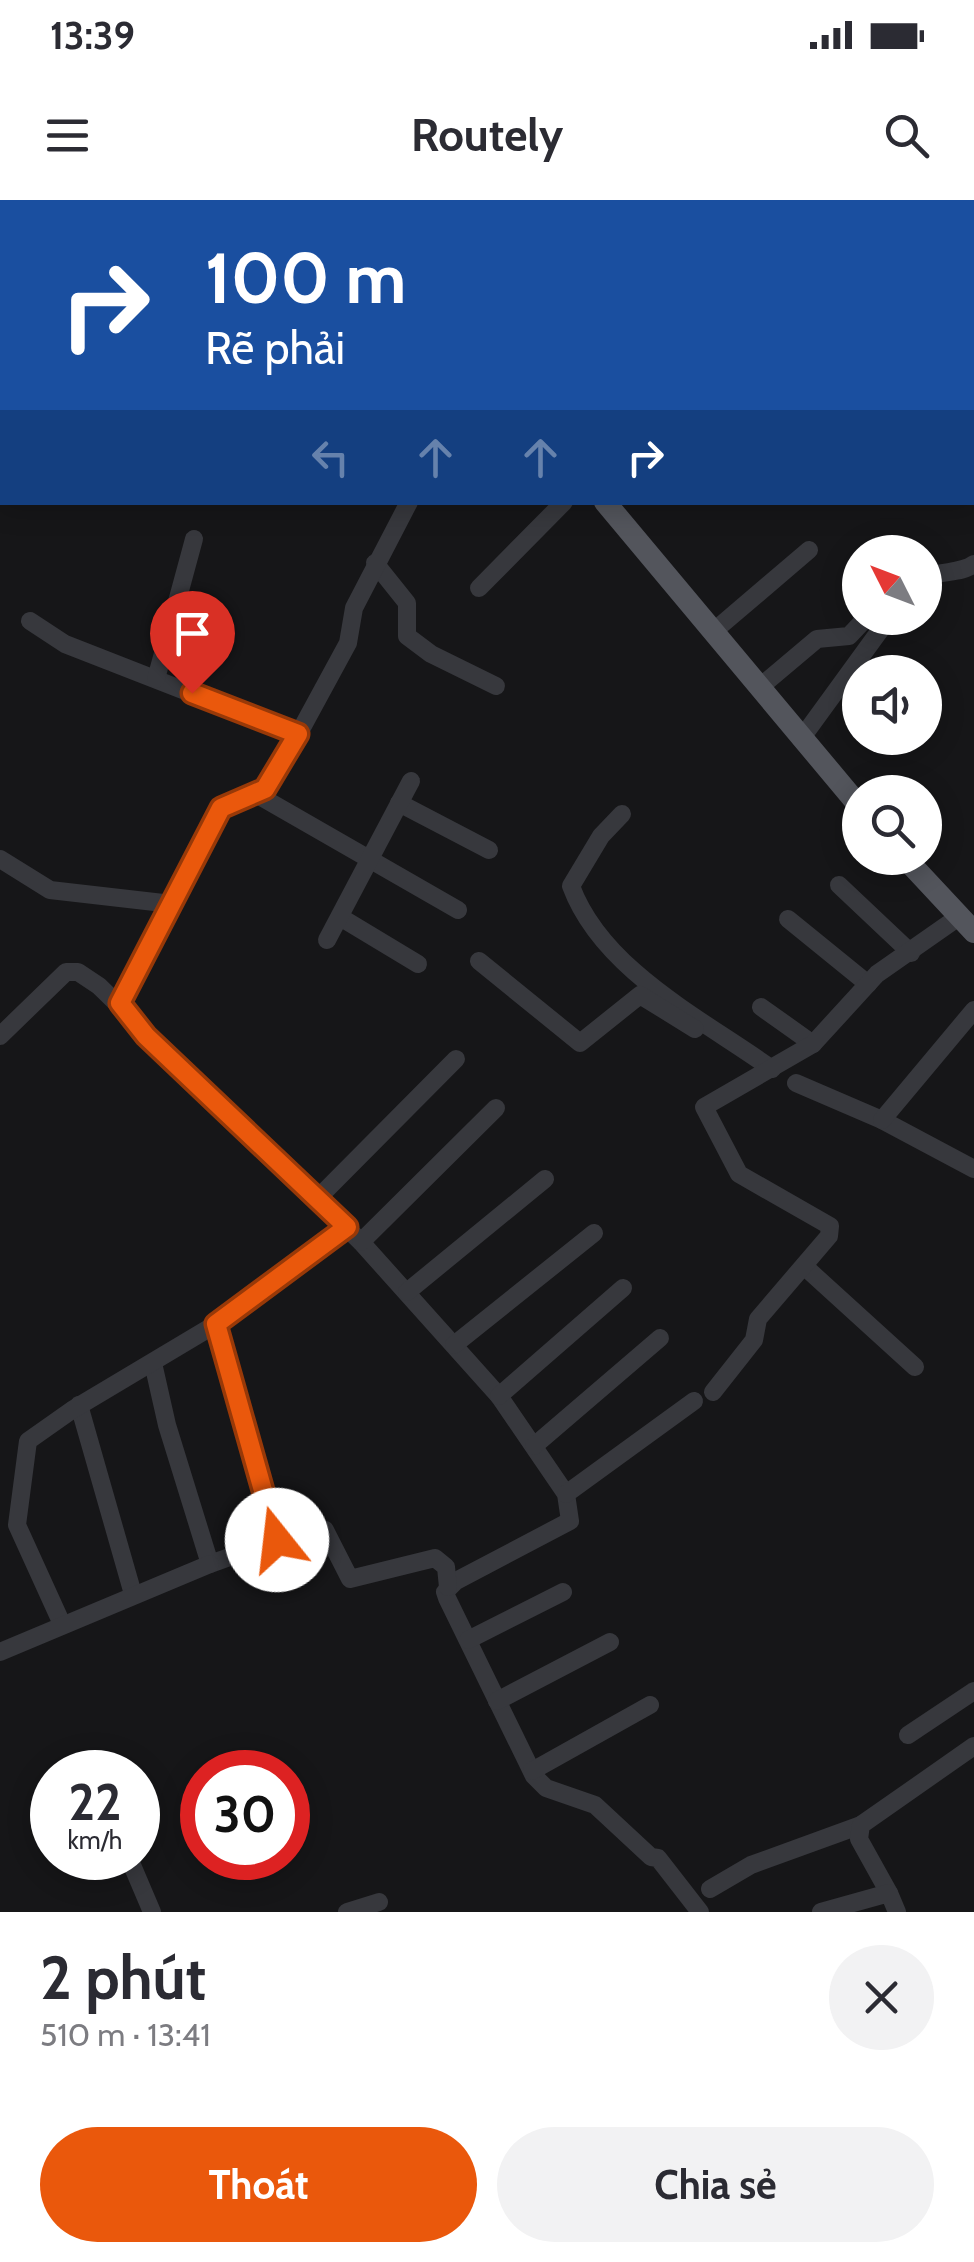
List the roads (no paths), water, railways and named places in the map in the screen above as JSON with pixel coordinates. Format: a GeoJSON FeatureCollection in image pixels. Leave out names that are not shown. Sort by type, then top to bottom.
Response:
{"type":"FeatureCollection","features":[{"type":"Feature","properties":{"kind":"main road"},"geometry":{"type":"LineString","coordinates":[[612,505],[842,787]]}},
{"type":"Feature","properties":{"kind":"main road"},"geometry":{"type":"LineString","coordinates":[[921,875],[967,924]]}},
{"type":"Feature","properties":{"kind":"street"},"geometry":{"type":"LineString","coordinates":[[120,1003],[221,808],[265,789],[298,734],[348,642],[354,608],[407,505]]}},
{"type":"Feature","properties":{"kind":"street"},"geometry":{"type":"LineString","coordinates":[[479,588],[561,505]]}},
{"type":"Feature","properties":{"kind":"street"},"geometry":{"type":"LineString","coordinates":[[156,679],[194,539]]}},
{"type":"Feature","properties":{"kind":"street"},"geometry":{"type":"LineString","coordinates":[[714,631],[808,550]]}},
{"type":"Feature","properties":{"kind":"street"},"geometry":{"type":"LineString","coordinates":[[375,563],[406,603],[408,636],[431,654],[496,686]]}},
{"type":"Feature","properties":{"kind":"street"},"geometry":{"type":"LineString","coordinates":[[942,572],[966,570],[974,564]]}},
{"type":"Feature","properties":{"kind":"street"},"geometry":{"type":"LineString","coordinates":[[30,621],[65,644],[298,734]]}},
{"type":"Feature","properties":{"kind":"street"},"geometry":{"type":"LineString","coordinates":[[760,687],[817,639],[850,635]]}},
{"type":"Feature","properties":{"kind":"street"},"geometry":{"type":"LineString","coordinates":[[801,739],[877,635]]}},
{"type":"Feature","properties":{"kind":"street"},"geometry":{"type":"LineString","coordinates":[[328,940],[411,781]]}},
{"type":"Feature","properties":{"kind":"street"},"geometry":{"type":"LineString","coordinates":[[256,794],[458,910]]}},
{"type":"Feature","properties":{"kind":"street"},"geometry":{"type":"LineString","coordinates":[[399,803],[489,850]]}},
{"type":"Feature","properties":{"kind":"street"},"geometry":{"type":"LineString","coordinates":[[622,814],[601,836],[571,886],[583,919],[596,936],[767,1072]]}},
{"type":"Feature","properties":{"kind":"street"},"geometry":{"type":"LineString","coordinates":[[0,859],[50,890],[172,904]]}},
{"type":"Feature","properties":{"kind":"street"},"geometry":{"type":"LineString","coordinates":[[839,885],[910,953]]}},
{"type":"Feature","properties":{"kind":"street"},"geometry":{"type":"LineString","coordinates":[[340,917],[418,964]]}},
{"type":"Feature","properties":{"kind":"street"},"geometry":{"type":"LineString","coordinates":[[788,919],[868,984]]}},
{"type":"Feature","properties":{"kind":"street"},"geometry":{"type":"LineString","coordinates":[[713,1392],[754,1340],[758,1319],[829,1236],[830,1226],[740,1174],[704,1107],[813,1044],[868,984],[910,953],[967,924]]}},
{"type":"Feature","properties":{"kind":"street"},"geometry":{"type":"LineString","coordinates":[[479,961],[580,1044],[640,996],[767,1072]]}},
{"type":"Feature","properties":{"kind":"street"},"geometry":{"type":"LineString","coordinates":[[0,1036],[66,972],[78,972],[120,1003],[146,1036],[347,1227],[499,1396],[566,1494],[570,1520],[560,1529],[448,1587]]}},
{"type":"Feature","properties":{"kind":"street"},"geometry":{"type":"LineString","coordinates":[[761,1008],[813,1044]]}},
{"type":"Feature","properties":{"kind":"street"},"geometry":{"type":"LineString","coordinates":[[882,1120],[974,1010]]}},
{"type":"Feature","properties":{"kind":"street"},"geometry":{"type":"LineString","coordinates":[[318,1198],[456,1059]]}},
{"type":"Feature","properties":{"kind":"street"},"geometry":{"type":"LineString","coordinates":[[796,1083],[882,1120],[974,1169]]}},
{"type":"Feature","properties":{"kind":"street"},"geometry":{"type":"LineString","coordinates":[[361,1242],[496,1108]]}},
{"type":"Feature","properties":{"kind":"street"},"geometry":{"type":"LineString","coordinates":[[407,1292],[546,1179]]}},
{"type":"Feature","properties":{"kind":"street"},"geometry":{"type":"LineString","coordinates":[[62,1624],[17,1525],[28,1441],[79,1405],[216,1324],[347,1227]]}},
{"type":"Feature","properties":{"kind":"street"},"geometry":{"type":"LineString","coordinates":[[454,1345],[594,1233]]}},
{"type":"Feature","properties":{"kind":"street"},"geometry":{"type":"LineString","coordinates":[[804,1266],[915,1368]]}},
{"type":"Feature","properties":{"kind":"street"},"geometry":{"type":"LineString","coordinates":[[499,1396],[623,1288]]}},
{"type":"Feature","properties":{"kind":"street"},"geometry":{"type":"LineString","coordinates":[[216,1324],[277,1540]]}},
{"type":"Feature","properties":{"kind":"street"},"geometry":{"type":"LineString","coordinates":[[534,1446],[660,1338]]}},
{"type":"Feature","properties":{"kind":"street"},"geometry":{"type":"LineString","coordinates":[[153,1362],[166,1425],[210,1564]]}},
{"type":"Feature","properties":{"kind":"street"},"geometry":{"type":"LineString","coordinates":[[566,1494],[694,1401]]}},
{"type":"Feature","properties":{"kind":"street"},"geometry":{"type":"LineString","coordinates":[[79,1405],[132,1594]]}},
{"type":"Feature","properties":{"kind":"street"},"geometry":{"type":"LineString","coordinates":[[0,1652],[132,1594],[277,1540],[325,1530],[350,1578],[436,1558],[446,1567],[447,1598],[532,1771],[546,1788],[595,1805],[651,1857],[658,1858],[700,1912]]}},
{"type":"Feature","properties":{"kind":"street"},"geometry":{"type":"LineString","coordinates":[[468,1640],[562,1592]]}},
{"type":"Feature","properties":{"kind":"street"},"geometry":{"type":"LineString","coordinates":[[498,1701],[610,1642]]}},
{"type":"Feature","properties":{"kind":"street"},"geometry":{"type":"LineString","coordinates":[[908,1735],[974,1691]]}},
{"type":"Feature","properties":{"kind":"street"},"geometry":{"type":"LineString","coordinates":[[532,1771],[650,1705]]}},
{"type":"Feature","properties":{"kind":"street"},"geometry":{"type":"LineString","coordinates":[[710,1888],[751,1865],[860,1825],[974,1746]]}},
{"type":"Feature","properties":{"kind":"street"},"geometry":{"type":"LineString","coordinates":[[860,1825],[860,1839],[897,1912]]}},
{"type":"Feature","properties":{"kind":"street"},"geometry":{"type":"LineString","coordinates":[[138,1880],[152,1912]]}},
{"type":"Feature","properties":{"kind":"street"},"geometry":{"type":"LineString","coordinates":[[821,1912],[889,1893]]}},
{"type":"Feature","properties":{"kind":"street"},"geometry":{"type":"LineString","coordinates":[[347,1912],[378,1902]]}}]}
